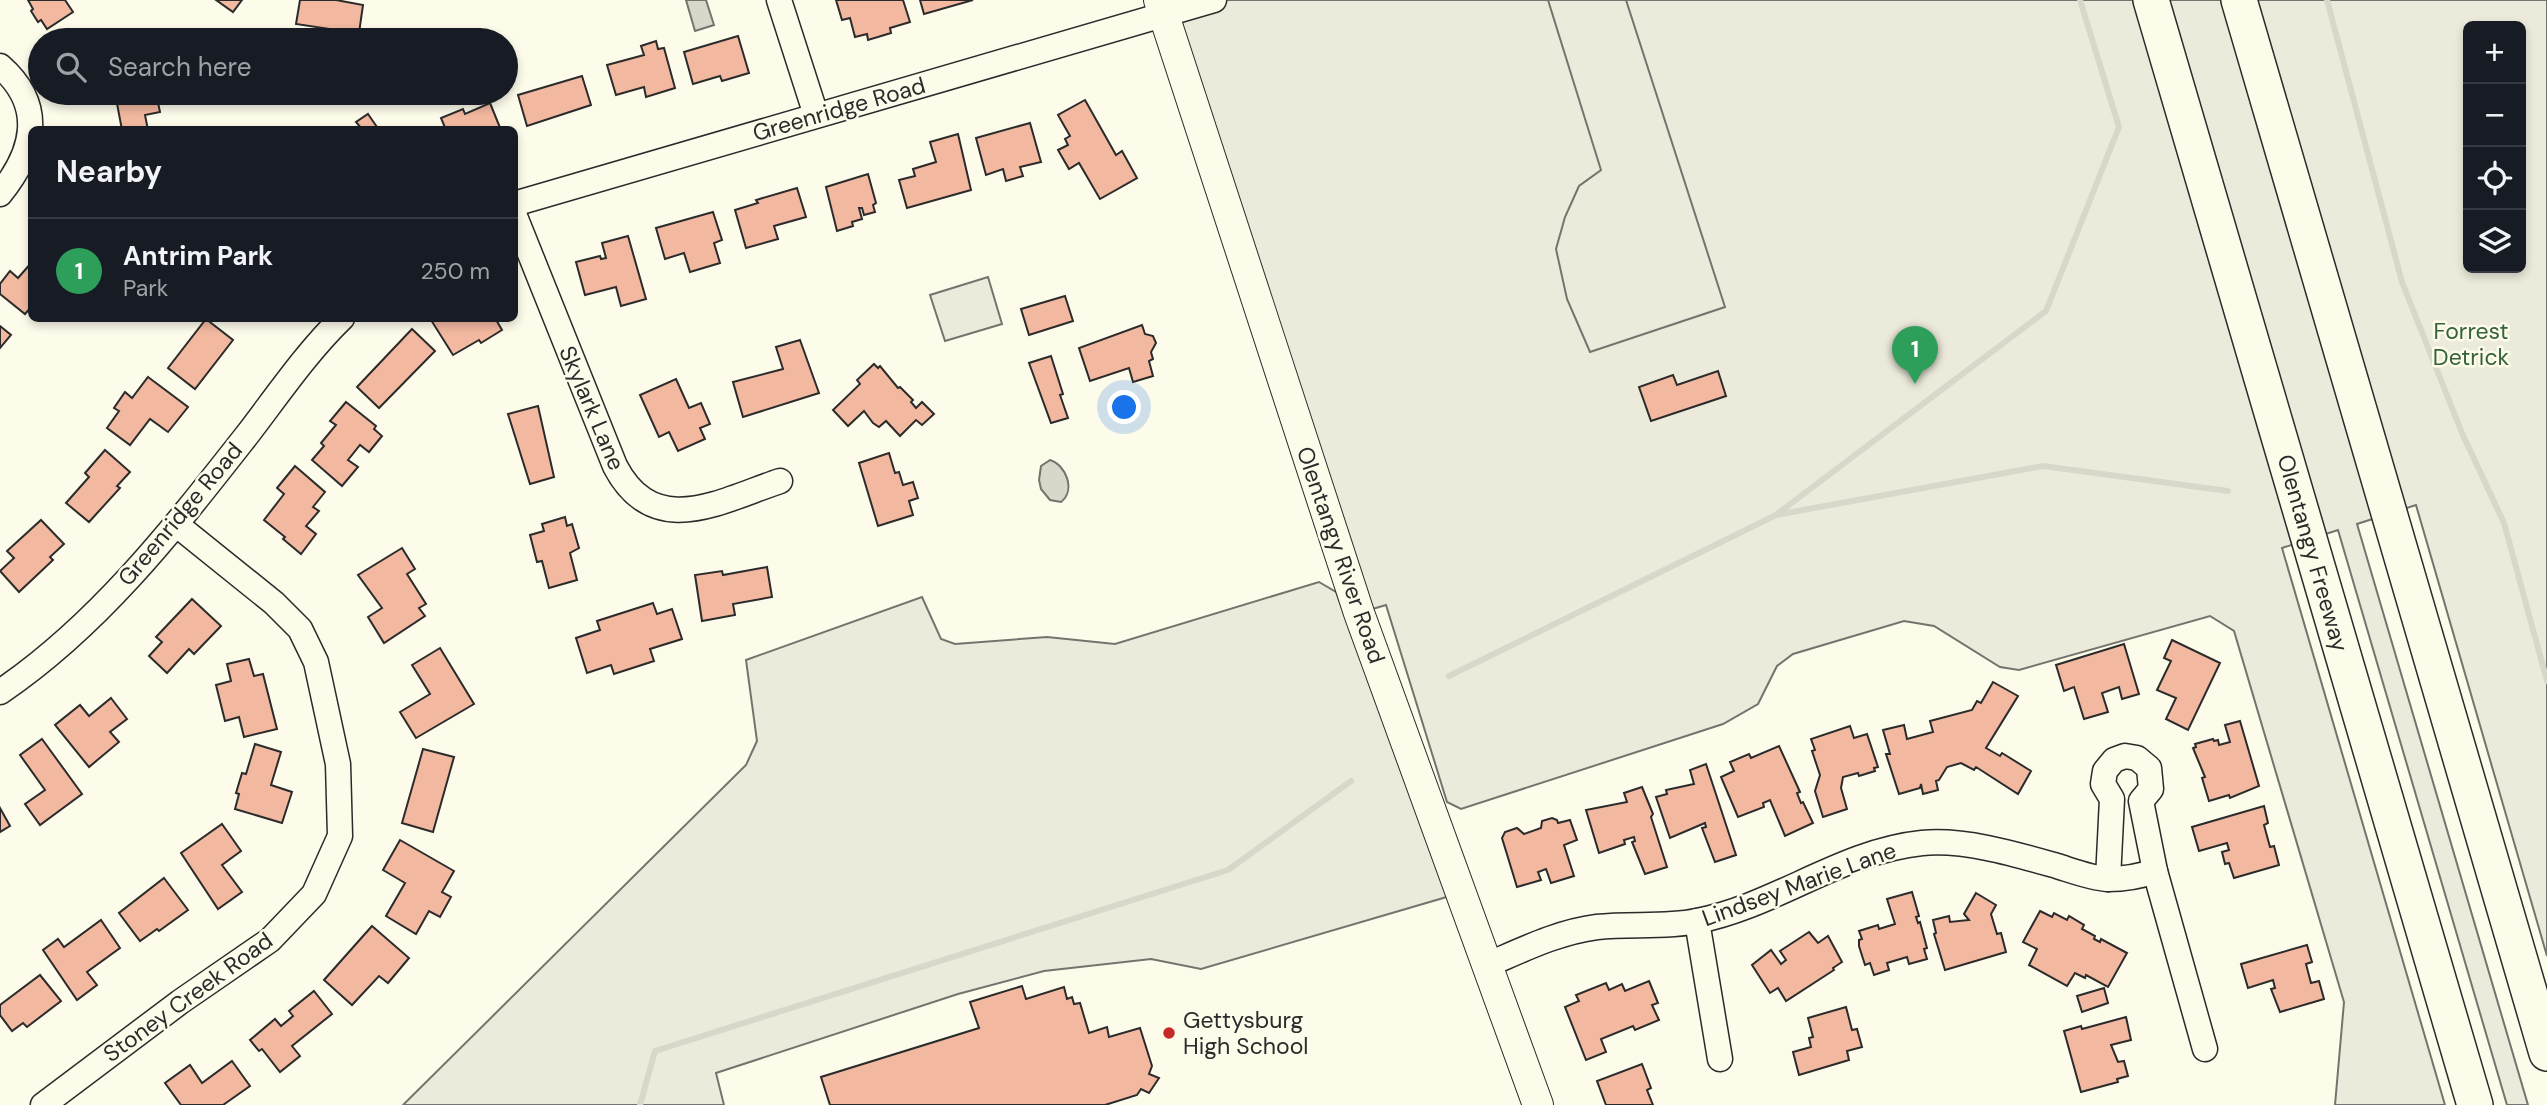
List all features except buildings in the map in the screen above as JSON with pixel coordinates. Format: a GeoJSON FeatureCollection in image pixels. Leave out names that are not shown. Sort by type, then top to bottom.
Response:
{"type":"FeatureCollection","features":[{"type":"Feature","properties":{"kind":"highway","name":"Olentangy Freeway"},"geometry":{"type":"LineString","coordinates":[[2151,0],[2475,1105]]}},
{"type":"Feature","properties":{"kind":"highway"},"geometry":{"type":"LineString","coordinates":[[2239,0],[2547,1053]]}},
{"type":"Feature","properties":{"kind":"main road","name":"Olentangy River Road"},"geometry":{"type":"LineString","coordinates":[[1162,8],[1359,613],[1538,1105]]}},
{"type":"Feature","properties":{"kind":"street"},"geometry":{"type":"LineString","coordinates":[[779,0],[816,115]]}},
{"type":"Feature","properties":{"kind":"street","name":"Greenridge Road"},"geometry":{"type":"LineString","coordinates":[[518,203],[816,115],[1162,8],[1214,0]]}},
{"type":"Feature","properties":{"kind":"street"},"geometry":{"type":"LineString","coordinates":[[0,66],[17,82],[25,100],[30,126]]}},
{"type":"Feature","properties":{"kind":"street"},"geometry":{"type":"LineString","coordinates":[[0,194],[23,162],[28,147]]}},
{"type":"Feature","properties":{"kind":"street","name":"Skylark Lane"},"geometry":{"type":"LineString","coordinates":[[518,224],[615,466],[624,483],[635,495],[650,505],[666,510],[686,511],[780,481]]}},
{"type":"Feature","properties":{"kind":"street","name":"Greenridge Road"},"geometry":{"type":"LineString","coordinates":[[0,692],[29,673],[68,639],[177,525],[291,377],[339,322]]}},
{"type":"Feature","properties":{"kind":"street","name":"Stoney Creek Road"},"geometry":{"type":"LineString","coordinates":[[43,1105],[180,1002],[270,940],[314,894],[340,836],[338,764],[316,662],[300,629],[274,603],[177,525]]}},
{"type":"Feature","properties":{"kind":"street"},"geometry":{"type":"LineString","coordinates":[[2108,879],[2112,799],[2104,784],[2105,771],[2114,760],[2125,756],[2137,758],[2149,768],[2151,789],[2141,801],[2155,872],[2205,1049]]}},
{"type":"Feature","properties":{"kind":"street","name":"Lindsey Marie Lane"},"geometry":{"type":"LineString","coordinates":[[1487,965],[1564,934],[1597,927],[1697,921],[1742,908],[1865,856],[1924,843],[1995,849],[2108,879],[2155,872]]}},
{"type":"Feature","properties":{"kind":"street"},"geometry":{"type":"LineString","coordinates":[[1697,921],[1720,1059]]}},
{"type":"Feature","properties":{"kind":"green space","name":"Forrest Detrick"},"geometry":{"type":"Polygon","coordinates":[[[1159,0],[2547,0],[2547,956],[2416,505],[2357,524],[2528,1105],[2507,1105],[2338,530],[2282,548],[2445,1105],[2335,1105],[2344,1002],[2234,631],[2210,616],[2019,670],[2000,667],[1934,626],[1904,621],[1793,654],[1777,666],[1758,704],[1723,724],[1461,809],[1447,802],[1386,605],[1359,613],[1159,0]]]}},
{"type":"Feature","properties":{"kind":"green space"},"geometry":{"type":"Polygon","coordinates":[[[988,277],[1002,324],[945,341],[930,295],[988,277]]]}},
{"type":"Feature","properties":{"kind":"green space"},"geometry":{"type":"Polygon","coordinates":[[[1319,582],[1336,592],[1450,896],[1201,969],[1151,959],[1044,971],[958,994],[716,1073],[724,1105],[403,1105],[746,765],[757,741],[746,660],[922,597],[941,639],[955,644],[1047,637],[1115,644],[1319,582]]]}},
{"type":"Feature","properties":{"kind":"shaded area"},"geometry":{"type":"Polygon","coordinates":[[[686,0],[706,0],[714,25],[695,31],[686,0]]]}},
{"type":"Feature","properties":{"kind":"shaded area"},"geometry":{"type":"Polygon","coordinates":[[[1548,0],[1626,0],[1725,307],[1590,352],[1567,299],[1556,249],[1565,217],[1579,186],[1601,170],[1548,0]]]}},
{"type":"Feature","properties":{"kind":"shaded area"},"geometry":{"type":"Polygon","coordinates":[[[1050,460],[1061,467],[1067,478],[1068,491],[1061,502],[1050,500],[1041,489],[1041,466],[1050,460]]]}},
{"type":"Feature","properties":{"kind":"waterway"},"geometry":{"type":"LineString","coordinates":[[1777,514],[2046,311],[2119,127],[2080,0]]}},
{"type":"Feature","properties":{"kind":"waterway"},"geometry":{"type":"LineString","coordinates":[[2327,0],[2402,282],[2462,433],[2504,523],[2547,681]]}},
{"type":"Feature","properties":{"kind":"waterway"},"geometry":{"type":"LineString","coordinates":[[1449,676],[1776,515],[2043,466],[2228,491]]}},
{"type":"Feature","properties":{"kind":"waterway"},"geometry":{"type":"LineString","coordinates":[[640,1105],[655,1051],[1228,870],[1351,781]]}},
{"type":"Feature","properties":{"kind":"place","name":"Antrim Park"},"geometry":{"type":"Point","coordinates":[1915,384]}},
{"type":"Feature","properties":{"kind":"place","name":"Gettysburg High School"},"geometry":{"type":"Point","coordinates":[1169,1033]}}]}
